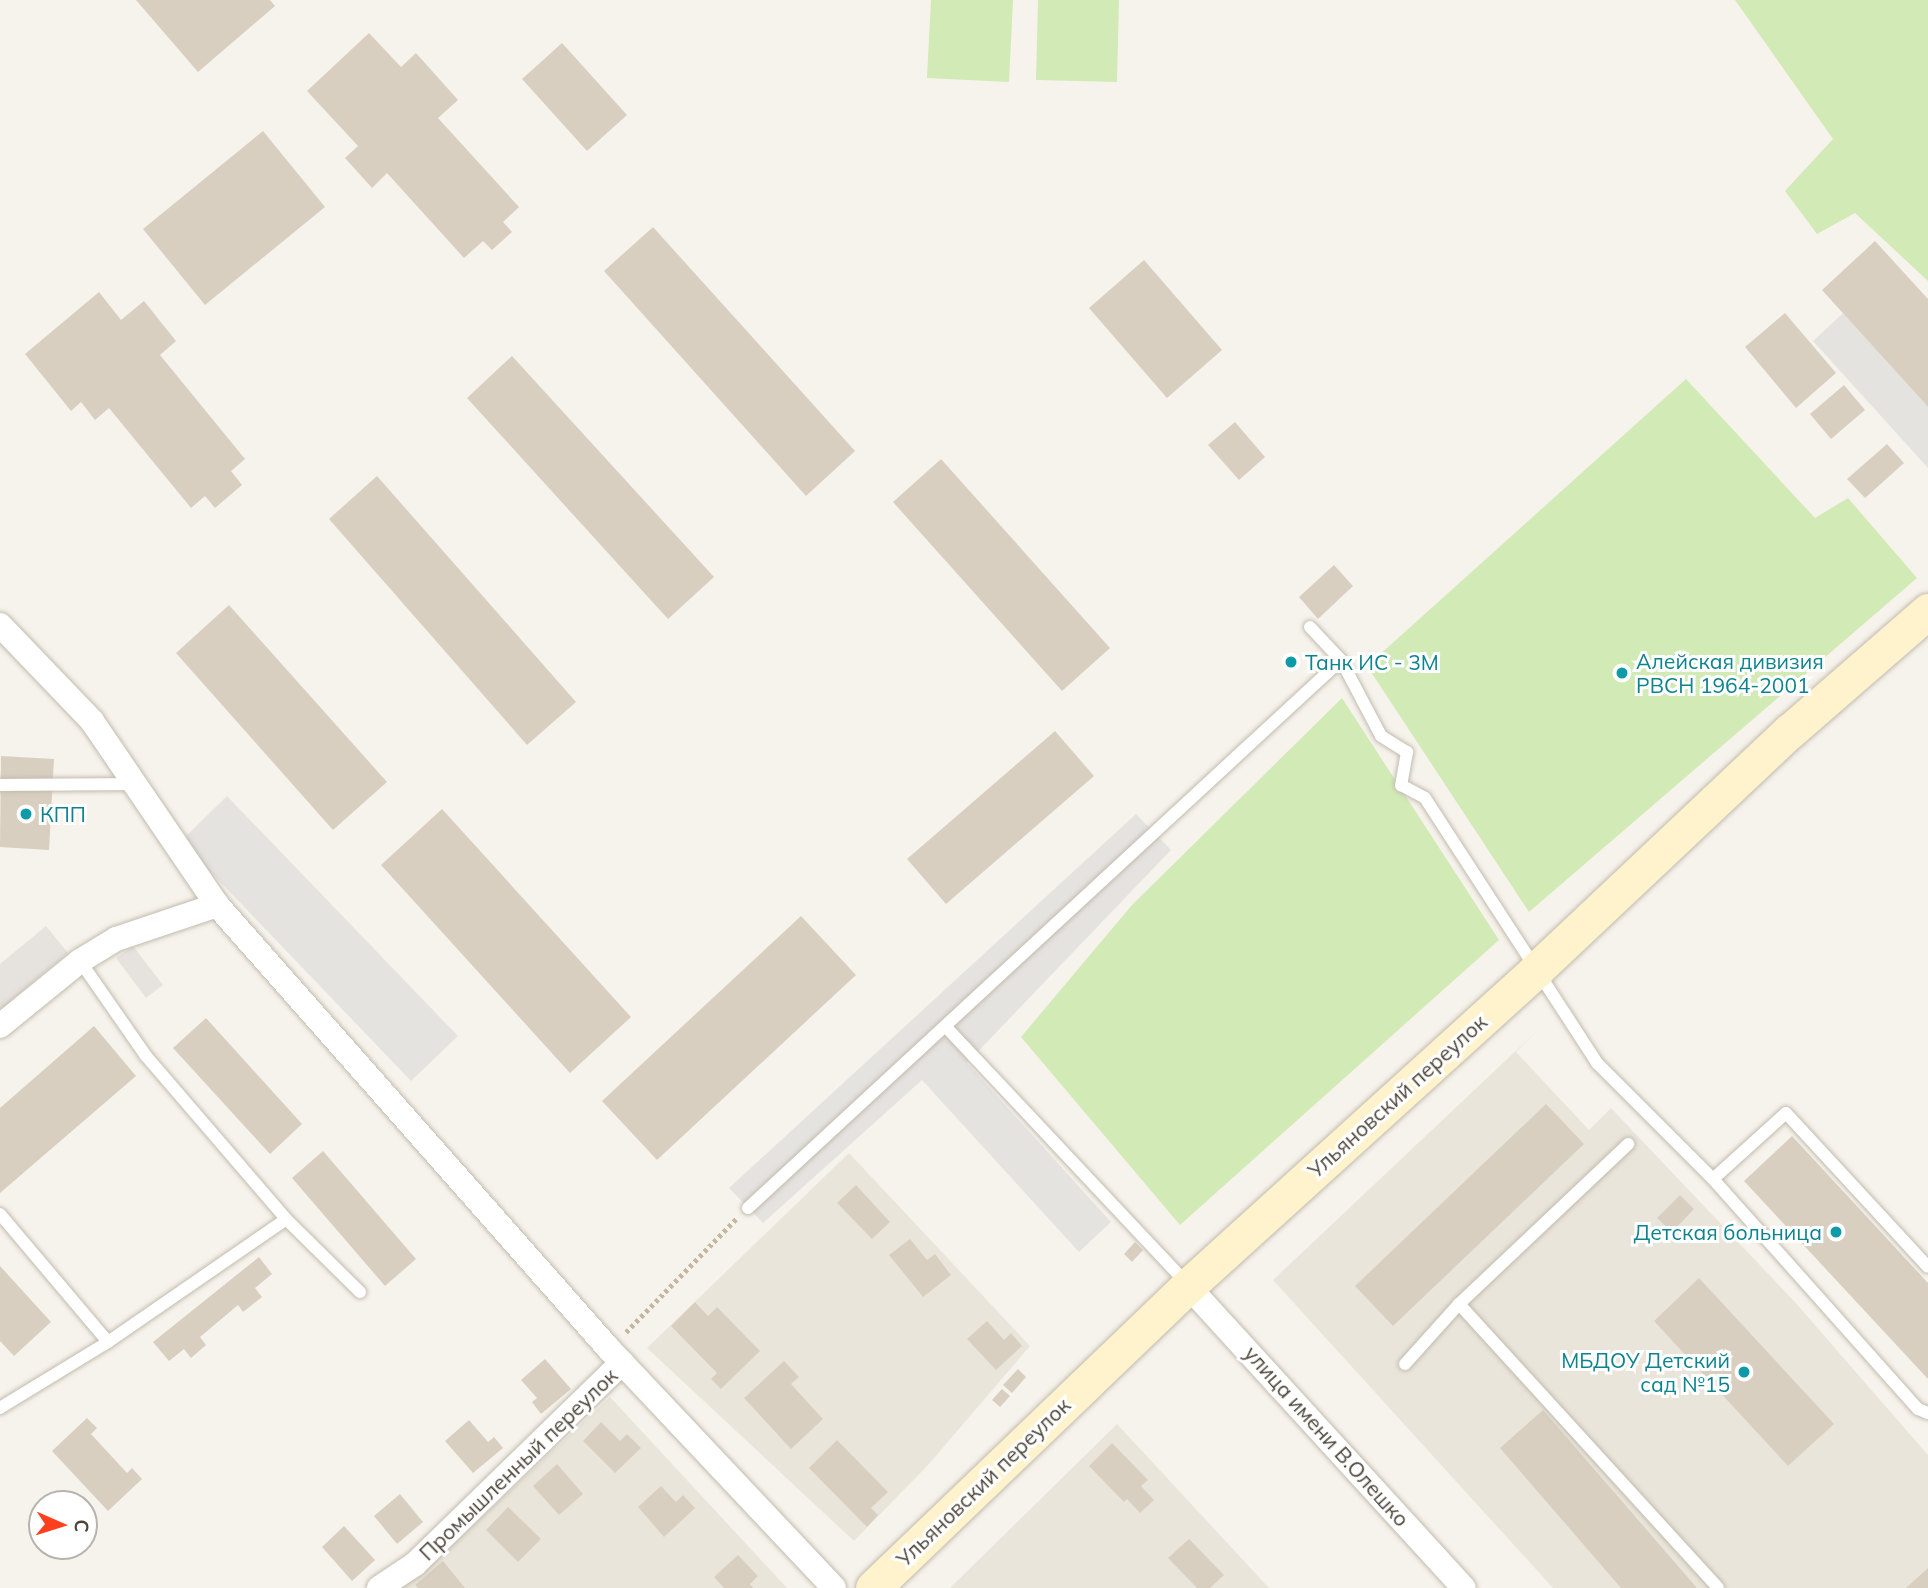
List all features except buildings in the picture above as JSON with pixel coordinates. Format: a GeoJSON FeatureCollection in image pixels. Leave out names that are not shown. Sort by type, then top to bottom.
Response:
{"type":"FeatureCollection","features":[{"type":"Feature","properties":{"kind":"main road","name":"Ульяновский переулок"},"geometry":{"type":"LineString","coordinates":[[873,1588],[1188,1286],[1537,969],[1790,732],[1928,611]]}},
{"type":"Feature","properties":{"kind":"street"},"geometry":{"type":"LineString","coordinates":[[0,625],[92,720],[217,905],[615,1356],[834,1588]]}},
{"type":"Feature","properties":{"kind":"street"},"geometry":{"type":"LineString","coordinates":[[0,1027],[80,961],[116,939],[217,905]]}},
{"type":"Feature","properties":{"kind":"street","name":"улица имени В.Олешко"},"geometry":{"type":"LineString","coordinates":[[1188,1286],[1464,1588]]}},
{"type":"Feature","properties":{"kind":"street","name":"Промышленный переулок"},"geometry":{"type":"LineString","coordinates":[[379,1588],[415,1564],[615,1356]]}},
{"type":"Feature","properties":{"kind":"lane"},"geometry":{"type":"LineString","coordinates":[[1310,627],[1341,660],[1381,736],[1407,752],[1401,785],[1425,798],[1597,1063],[1713,1179],[1919,1409],[1928,1413]]}},
{"type":"Feature","properties":{"kind":"lane"},"geometry":{"type":"LineString","coordinates":[[748,1208],[1341,660]]}},
{"type":"Feature","properties":{"kind":"lane"},"geometry":{"type":"LineString","coordinates":[[0,785],[135,784]]}},
{"type":"Feature","properties":{"kind":"lane"},"geometry":{"type":"LineString","coordinates":[[80,961],[146,1056],[286,1219],[360,1292]]}},
{"type":"Feature","properties":{"kind":"lane"},"geometry":{"type":"LineString","coordinates":[[946,1027],[1188,1286]]}},
{"type":"Feature","properties":{"kind":"lane"},"geometry":{"type":"LineString","coordinates":[[1713,1179],[1786,1113],[1928,1268]]}},
{"type":"Feature","properties":{"kind":"lane"},"geometry":{"type":"LineString","coordinates":[[1405,1364],[1459,1304],[1628,1144]]}},
{"type":"Feature","properties":{"kind":"lane"},"geometry":{"type":"LineString","coordinates":[[0,1214],[108,1342]]}},
{"type":"Feature","properties":{"kind":"lane"},"geometry":{"type":"LineString","coordinates":[[0,1408],[108,1342],[286,1219]]}},
{"type":"Feature","properties":{"kind":"lane"},"geometry":{"type":"LineString","coordinates":[[1459,1304],[1718,1588]]}},
{"type":"Feature","properties":{"kind":"path"},"geometry":{"type":"LineString","coordinates":[[615,1356],[748,1208]]}},
{"type":"Feature","properties":{"kind":"shaded area"},"geometry":{"type":"Polygon","coordinates":[[[1843,313],[1928,407],[1928,468],[1813,341],[1843,313]]]}},
{"type":"Feature","properties":{"kind":"shaded area"},"geometry":{"type":"Polygon","coordinates":[[[227,796],[458,1036],[411,1081],[181,841],[227,796]]]}},
{"type":"Feature","properties":{"kind":"shaded area"},"geometry":{"type":"Polygon","coordinates":[[[1136,814],[1171,850],[967,1063],[1111,1222],[1079,1252],[922,1080],[763,1223],[729,1188],[1136,814]]]}},
{"type":"Feature","properties":{"kind":"shaded area"},"geometry":{"type":"Polygon","coordinates":[[[46,926],[68,953],[0,1010],[0,964],[46,926]]]}},
{"type":"Feature","properties":{"kind":"shaded area"},"geometry":{"type":"Polygon","coordinates":[[[133,946],[163,985],[146,998],[116,958],[133,946]]]}},
{"type":"Feature","properties":{"kind":"shaded area"},"geometry":{"type":"Polygon","coordinates":[[[1539,1029],[1516,1052],[1589,1130],[1611,1108],[1794,1301],[1928,1455],[1928,1588],[1553,1588],[1273,1280],[1539,1029]]]}},
{"type":"Feature","properties":{"kind":"shaded area"},"geometry":{"type":"Polygon","coordinates":[[[849,1153],[1030,1346],[928,1465],[854,1541],[647,1348],[849,1153]]]}},
{"type":"Feature","properties":{"kind":"shaded area"},"geometry":{"type":"Polygon","coordinates":[[[610,1397],[787,1588],[397,1588],[416,1579],[610,1397]]]}},
{"type":"Feature","properties":{"kind":"shaded area"},"geometry":{"type":"Polygon","coordinates":[[[1117,1424],[1269,1588],[950,1588],[1117,1424]]]}},
{"type":"Feature","properties":{"kind":"green space"},"geometry":{"type":"Polygon","coordinates":[[[931,0],[1013,0],[1009,82],[927,78],[931,0]]]}},
{"type":"Feature","properties":{"kind":"green space"},"geometry":{"type":"Polygon","coordinates":[[[1038,0],[1119,0],[1117,82],[1036,80],[1038,0]]]}},
{"type":"Feature","properties":{"kind":"green space"},"geometry":{"type":"Polygon","coordinates":[[[1735,0],[1928,0],[1928,281],[1855,213],[1817,234],[1785,191],[1833,139],[1735,0]]]}},
{"type":"Feature","properties":{"kind":"green space"},"geometry":{"type":"Polygon","coordinates":[[[1686,379],[1815,518],[1848,498],[1917,578],[1529,912],[1367,666],[1686,379]]]}},
{"type":"Feature","properties":{"kind":"green space"},"geometry":{"type":"Polygon","coordinates":[[[1342,698],[1499,940],[1180,1225],[1021,1037],[1132,905],[1342,698]]]}},
{"type":"Feature","properties":{"kind":"place","name":"Танк ИС - 3М"},"geometry":{"type":"Point","coordinates":[1291,662]}},
{"type":"Feature","properties":{"kind":"place","name":"Алейская дивизия РВСН 1964-2001"},"geometry":{"type":"Point","coordinates":[1622,673]}},
{"type":"Feature","properties":{"kind":"place","name":"КПП"},"geometry":{"type":"Point","coordinates":[26,814]}},
{"type":"Feature","properties":{"kind":"place","name":"Детская больница"},"geometry":{"type":"Point","coordinates":[1836,1232]}},
{"type":"Feature","properties":{"kind":"place","name":"МБДОУ Детский сад №15"},"geometry":{"type":"Point","coordinates":[1744,1372]}}]}
